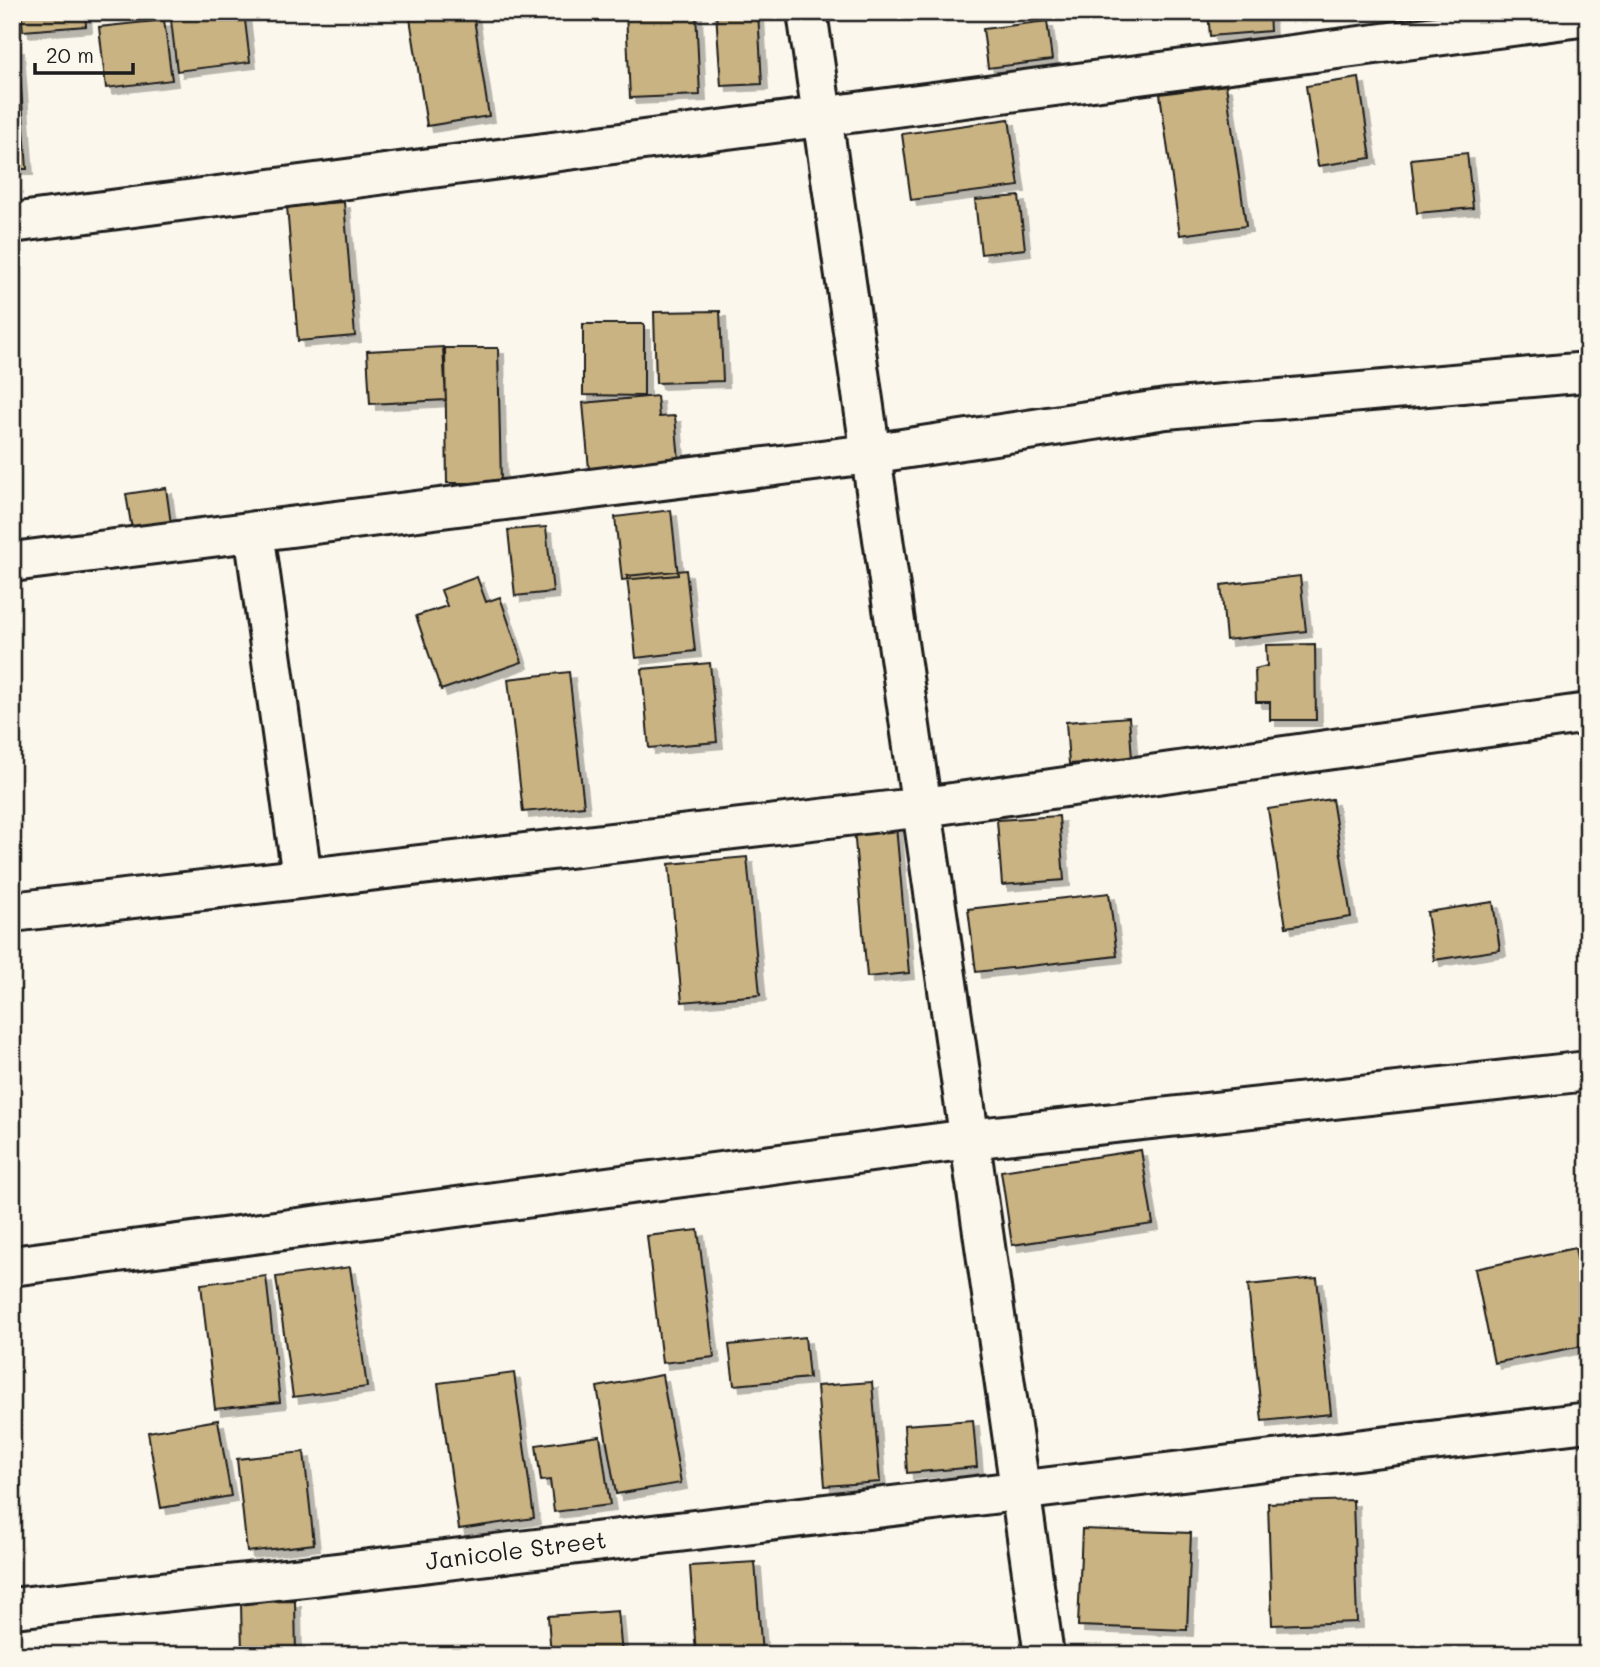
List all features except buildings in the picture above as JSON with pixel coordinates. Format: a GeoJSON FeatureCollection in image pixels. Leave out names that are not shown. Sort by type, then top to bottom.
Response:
{"type":"FeatureCollection","features":[{"type":"Feature","properties":{"kind":"street"},"geometry":{"type":"LineString","coordinates":[[807,12],[869,454],[924,807],[1044,1655]]}},
{"type":"Feature","properties":{"kind":"street"},"geometry":{"type":"LineString","coordinates":[[12,223],[1588,16]]}},
{"type":"Feature","properties":{"kind":"street"},"geometry":{"type":"LineString","coordinates":[[12,562],[869,454],[1166,410],[1588,372]]}},
{"type":"Feature","properties":{"kind":"street"},"geometry":{"type":"LineString","coordinates":[[254,531],[302,877]]}},
{"type":"Feature","properties":{"kind":"street"},"geometry":{"type":"LineString","coordinates":[[12,912],[924,807],[1588,713]]}},
{"type":"Feature","properties":{"kind":"street"},"geometry":{"type":"LineString","coordinates":[[12,1266],[969,1139],[1588,1071]]}},
{"type":"Feature","properties":{"kind":"street","name":"Janicole Street"},"geometry":{"type":"LineString","coordinates":[[12,1608],[313,1576],[1588,1422]]}}]}
